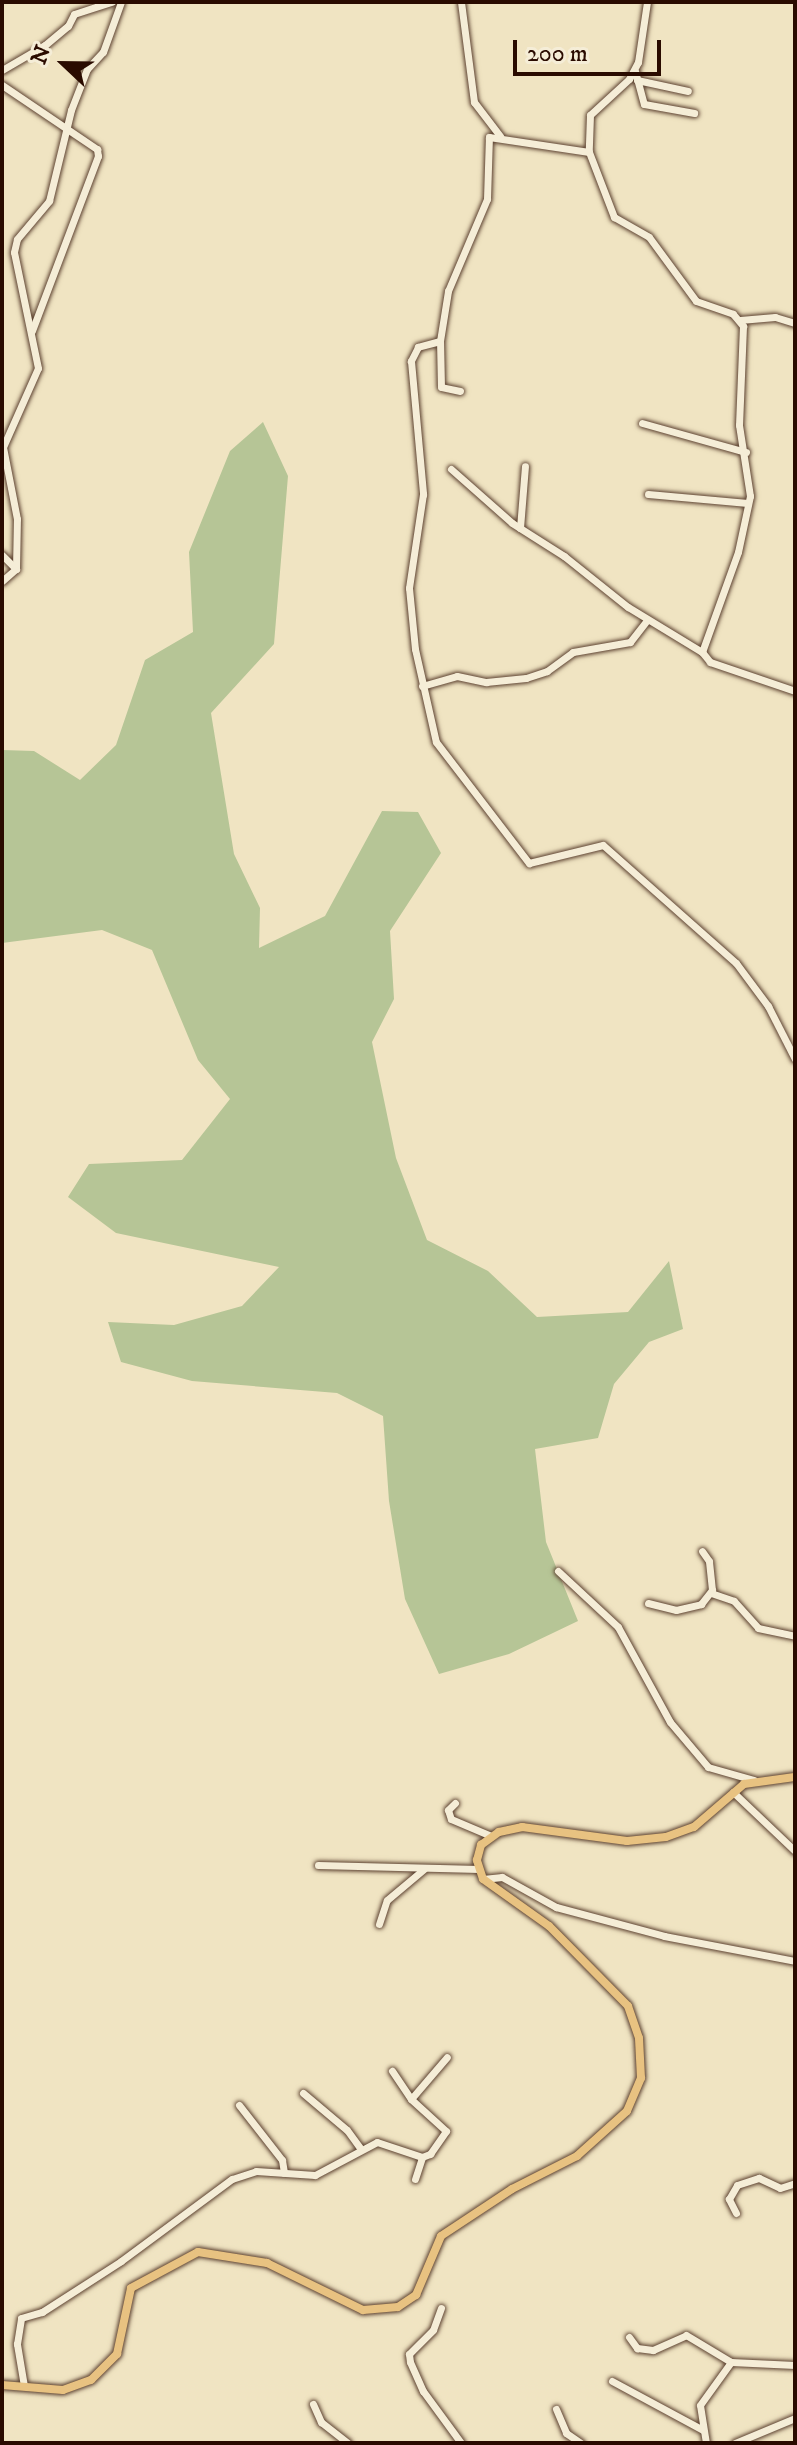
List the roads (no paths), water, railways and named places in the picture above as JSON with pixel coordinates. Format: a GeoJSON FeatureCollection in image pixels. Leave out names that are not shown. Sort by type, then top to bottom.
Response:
{"type":"FeatureCollection","features":[{"type":"Feature","properties":{"kind":"main road"},"geometry":{"type":"LineString","coordinates":[[2,2385],[78,2388],[91,2380],[117,2354],[131,2288],[198,2252],[267,2263],[363,2310],[398,2307],[422,2287],[441,2236],[512,2189],[577,2156],[627,2111],[638,2090],[643,2065],[628,2006],[549,1926],[483,1879],[479,1869],[481,1845],[491,1836],[522,1827],[627,1841],[660,1838],[694,1827],[733,1792],[754,1780],[795,1777]]}},
{"type":"Feature","properties":{"kind":"street"},"geometry":{"type":"LineString","coordinates":[[2,70],[45,45],[68,26],[74,14],[112,2]]}},
{"type":"Feature","properties":{"kind":"street"},"geometry":{"type":"LineString","coordinates":[[2,581],[16,569],[17,519],[3,447],[38,368],[14,252],[17,239],[49,201],[64,129],[87,69],[107,43],[121,2]]}},
{"type":"Feature","properties":{"kind":"street"},"geometry":{"type":"LineString","coordinates":[[461,2],[474,102],[500,136]]}},
{"type":"Feature","properties":{"kind":"street"},"geometry":{"type":"LineString","coordinates":[[647,2],[636,75],[644,104],[694,113]]}},
{"type":"Feature","properties":{"kind":"street"},"geometry":{"type":"LineString","coordinates":[[636,75],[688,91]]}},
{"type":"Feature","properties":{"kind":"street"},"geometry":{"type":"LineString","coordinates":[[636,75],[592,111],[589,152],[614,217],[649,237],[696,301],[740,320],[775,317],[795,323]]}},
{"type":"Feature","properties":{"kind":"street"},"geometry":{"type":"LineString","coordinates":[[2,85],[97,149],[98,156],[31,332]]}},
{"type":"Feature","properties":{"kind":"street"},"geometry":{"type":"LineString","coordinates":[[460,391],[441,387],[440,341],[448,291],[487,199],[489,137],[500,136],[589,152]]}},
{"type":"Feature","properties":{"kind":"street"},"geometry":{"type":"LineString","coordinates":[[702,652],[738,552],[748,503],[746,452],[739,425],[740,320]]}},
{"type":"Feature","properties":{"kind":"street"},"geometry":{"type":"LineString","coordinates":[[440,341],[418,347],[411,355],[423,494],[409,588],[422,686],[436,742],[522,856],[537,862],[603,845],[736,963],[792,1043],[795,1059]]}},
{"type":"Feature","properties":{"kind":"street"},"geometry":{"type":"LineString","coordinates":[[642,423],[746,452]]}},
{"type":"Feature","properties":{"kind":"street"},"geometry":{"type":"LineString","coordinates":[[520,528],[525,466]]}},
{"type":"Feature","properties":{"kind":"street"},"geometry":{"type":"LineString","coordinates":[[451,469],[520,528],[647,620],[702,652],[710,662],[795,691]]}},
{"type":"Feature","properties":{"kind":"street"},"geometry":{"type":"LineString","coordinates":[[648,494],[748,503]]}},
{"type":"Feature","properties":{"kind":"street"},"geometry":{"type":"LineString","coordinates":[[2,555],[16,569]]}},
{"type":"Feature","properties":{"kind":"street"},"geometry":{"type":"LineString","coordinates":[[422,686],[457,676],[486,682],[526,678],[547,671],[573,652],[630,642],[647,620]]}},
{"type":"Feature","properties":{"kind":"street"},"geometry":{"type":"LineString","coordinates":[[702,1551],[711,1571],[711,1593]]}},
{"type":"Feature","properties":{"kind":"street"},"geometry":{"type":"LineString","coordinates":[[558,1571],[618,1627],[670,1722],[708,1767],[754,1780]]}},
{"type":"Feature","properties":{"kind":"street"},"geometry":{"type":"LineString","coordinates":[[648,1603],[686,1610],[711,1593]]}},
{"type":"Feature","properties":{"kind":"street"},"geometry":{"type":"LineString","coordinates":[[711,1593],[734,1601],[758,1628],[795,1636]]}},
{"type":"Feature","properties":{"kind":"street"},"geometry":{"type":"LineString","coordinates":[[733,1792],[795,1851]]}},
{"type":"Feature","properties":{"kind":"street"},"geometry":{"type":"LineString","coordinates":[[455,1803],[448,1810],[451,1819],[491,1836]]}},
{"type":"Feature","properties":{"kind":"street"},"geometry":{"type":"LineString","coordinates":[[318,1865],[479,1869]]}},
{"type":"Feature","properties":{"kind":"street"},"geometry":{"type":"LineString","coordinates":[[379,1924],[387,1900],[425,1867]]}},
{"type":"Feature","properties":{"kind":"street"},"geometry":{"type":"LineString","coordinates":[[483,1879],[502,1877],[556,1907],[664,1936],[795,1961]]}},
{"type":"Feature","properties":{"kind":"street"},"geometry":{"type":"LineString","coordinates":[[411,2099],[447,2057]]}},
{"type":"Feature","properties":{"kind":"street"},"geometry":{"type":"LineString","coordinates":[[24,2386],[17,2344],[21,2318],[42,2312],[107,2271],[232,2179],[256,2171],[315,2175],[377,2142],[422,2157],[430,2154],[446,2131],[411,2099],[392,2071]]}},
{"type":"Feature","properties":{"kind":"street"},"geometry":{"type":"LineString","coordinates":[[303,2093],[347,2130],[361,2149]]}},
{"type":"Feature","properties":{"kind":"street"},"geometry":{"type":"LineString","coordinates":[[239,2105],[282,2160],[284,2173]]}},
{"type":"Feature","properties":{"kind":"street"},"geometry":{"type":"LineString","coordinates":[[415,2179],[422,2157]]}},
{"type":"Feature","properties":{"kind":"street"},"geometry":{"type":"LineString","coordinates":[[736,2213],[729,2199],[737,2185],[759,2178],[785,2189],[795,2183]]}},
{"type":"Feature","properties":{"kind":"street"},"geometry":{"type":"LineString","coordinates":[[441,2308],[433,2330],[409,2354],[410,2362],[423,2391],[461,2443]]}},
{"type":"Feature","properties":{"kind":"street"},"geometry":{"type":"LineString","coordinates":[[629,2337],[637,2348],[653,2350],[690,2336],[731,2362],[795,2365]]}},
{"type":"Feature","properties":{"kind":"street"},"geometry":{"type":"LineString","coordinates":[[706,2443],[702,2399],[731,2362]]}},
{"type":"Feature","properties":{"kind":"street"},"geometry":{"type":"LineString","coordinates":[[612,2381],[703,2430]]}},
{"type":"Feature","properties":{"kind":"street"},"geometry":{"type":"LineString","coordinates":[[313,2404],[321,2422],[348,2443]]}},
{"type":"Feature","properties":{"kind":"street"},"geometry":{"type":"LineString","coordinates":[[556,2409],[566,2433],[581,2443]]}},
{"type":"Feature","properties":{"kind":"street"},"geometry":{"type":"LineString","coordinates":[[735,2443],[795,2418]]}}]}
